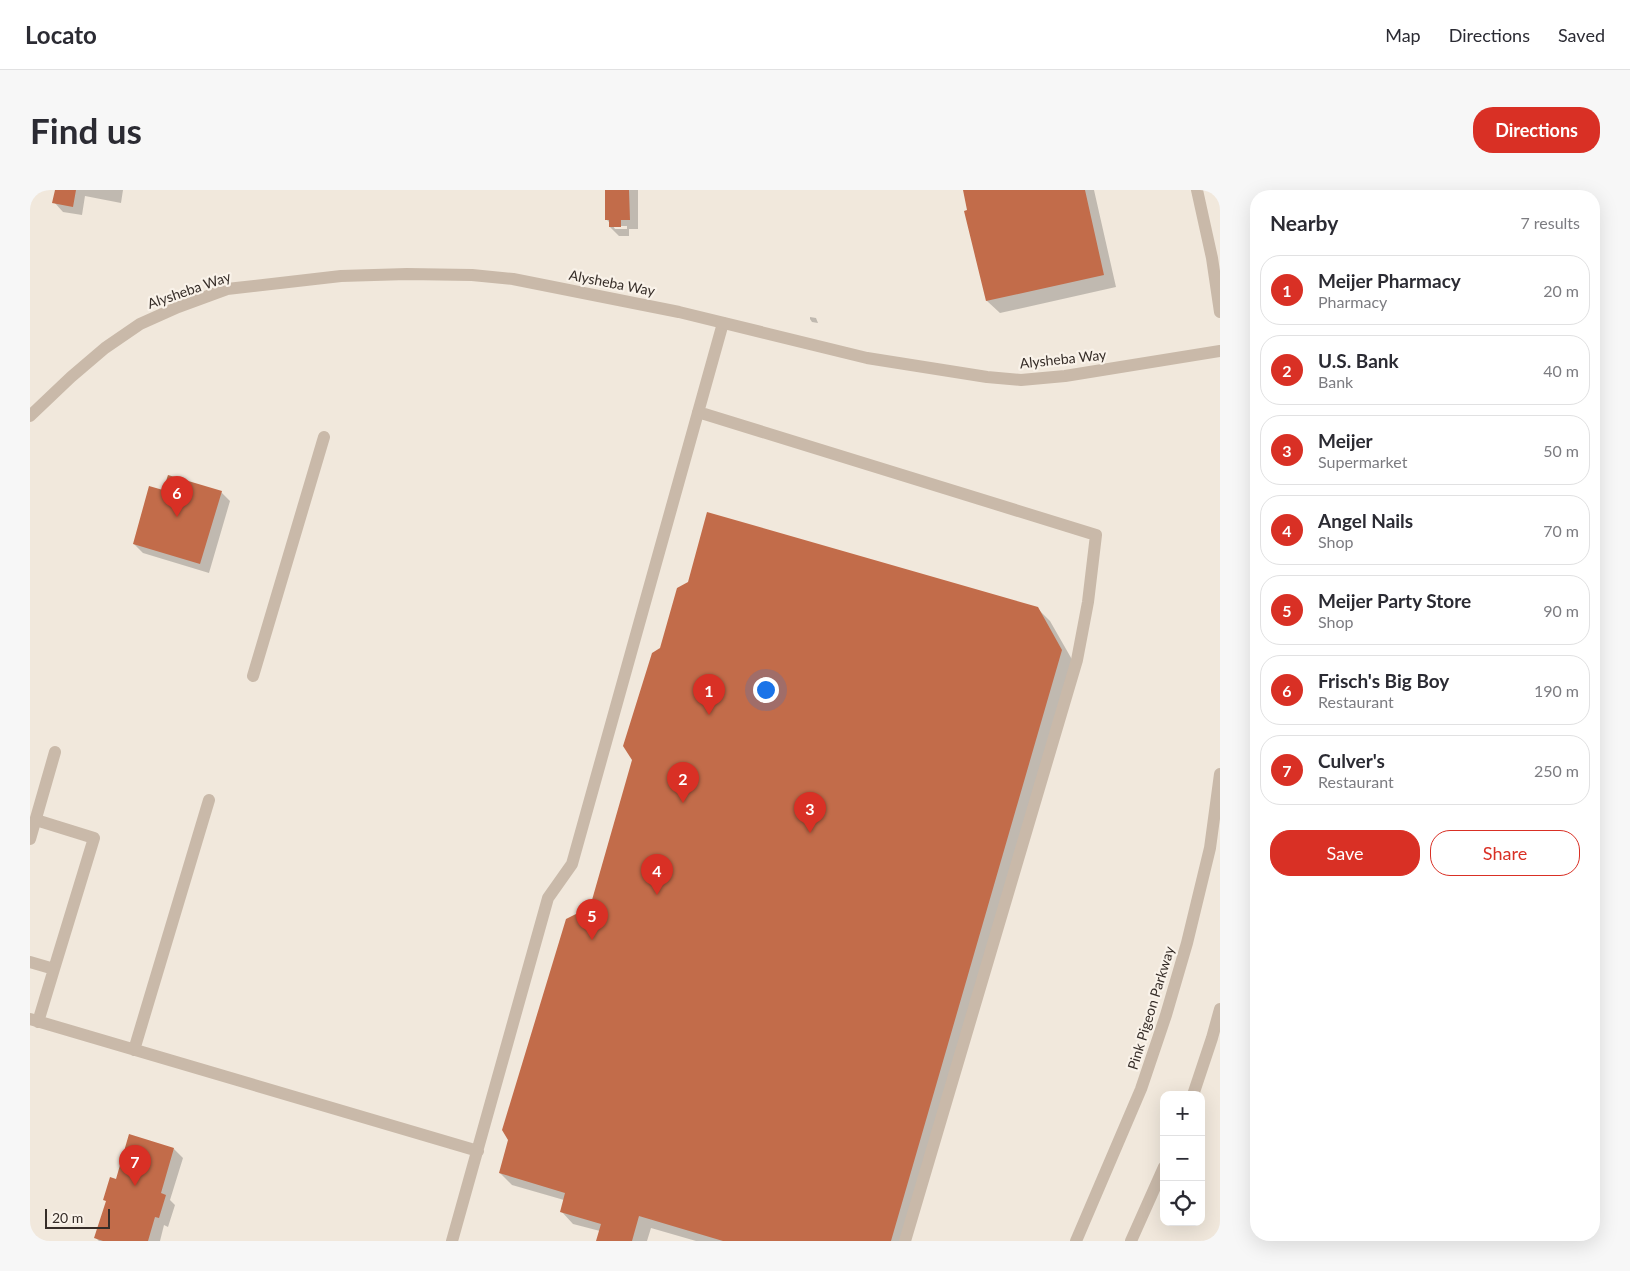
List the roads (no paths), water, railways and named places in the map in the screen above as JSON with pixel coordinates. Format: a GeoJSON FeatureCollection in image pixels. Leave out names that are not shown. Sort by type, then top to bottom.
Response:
{"type":"FeatureCollection","features":[{"type":"Feature","properties":{"kind":"street"},"geometry":{"type":"LineString","coordinates":[[1197,190],[1212,258],[1220,312]]}},
{"type":"Feature","properties":{"kind":"street","name":"Alysheba Way"},"geometry":{"type":"LineString","coordinates":[[30,416],[71,377],[106,348],[140,324],[178,307],[227,289],[351,276],[472,275],[512,279],[580,291],[867,358],[986,377],[1021,380],[1065,376],[1220,351]]}},
{"type":"Feature","properties":{"kind":"street"},"geometry":{"type":"LineString","coordinates":[[452,1241],[548,898],[572,864],[723,323]]}},
{"type":"Feature","properties":{"kind":"street"},"geometry":{"type":"LineString","coordinates":[[698,412],[1096,535],[1088,602],[1077,660],[905,1241]]}},
{"type":"Feature","properties":{"kind":"street"},"geometry":{"type":"LineString","coordinates":[[253,676],[324,437]]}},
{"type":"Feature","properties":{"kind":"street"},"geometry":{"type":"LineString","coordinates":[[30,839],[56,752]]}},
{"type":"Feature","properties":{"kind":"street","name":"Pink Pigeon Parkway"},"geometry":{"type":"LineString","coordinates":[[1076,1241],[1138,1097],[1166,1015],[1210,848],[1220,774]]}},
{"type":"Feature","properties":{"kind":"street"},"geometry":{"type":"LineString","coordinates":[[134,1050],[209,800]]}},
{"type":"Feature","properties":{"kind":"street"},"geometry":{"type":"LineString","coordinates":[[36,820],[94,838],[54,970],[34,1021],[478,1151]]}},
{"type":"Feature","properties":{"kind":"street"},"geometry":{"type":"LineString","coordinates":[[30,962],[54,970]]}},
{"type":"Feature","properties":{"kind":"street"},"geometry":{"type":"LineString","coordinates":[[1193,1091],[1220,1009]]}},
{"type":"Feature","properties":{"kind":"street"},"geometry":{"type":"LineString","coordinates":[[1132,1241],[1160,1176]]}},
{"type":"Feature","properties":{"kind":"place","name":"Frisch's Big Boy"},"geometry":{"type":"Point","coordinates":[177,517]}},
{"type":"Feature","properties":{"kind":"place","name":"Meijer Pharmacy"},"geometry":{"type":"Point","coordinates":[709,715]}},
{"type":"Feature","properties":{"kind":"place","name":"U.S. Bank"},"geometry":{"type":"Point","coordinates":[683,803]}},
{"type":"Feature","properties":{"kind":"place","name":"Meijer"},"geometry":{"type":"Point","coordinates":[810,833]}},
{"type":"Feature","properties":{"kind":"place","name":"Angel Nails"},"geometry":{"type":"Point","coordinates":[657,895]}},
{"type":"Feature","properties":{"kind":"place","name":"Meijer Party Store"},"geometry":{"type":"Point","coordinates":[592,940]}},
{"type":"Feature","properties":{"kind":"place","name":"Culver's"},"geometry":{"type":"Point","coordinates":[135,1186]}}]}
